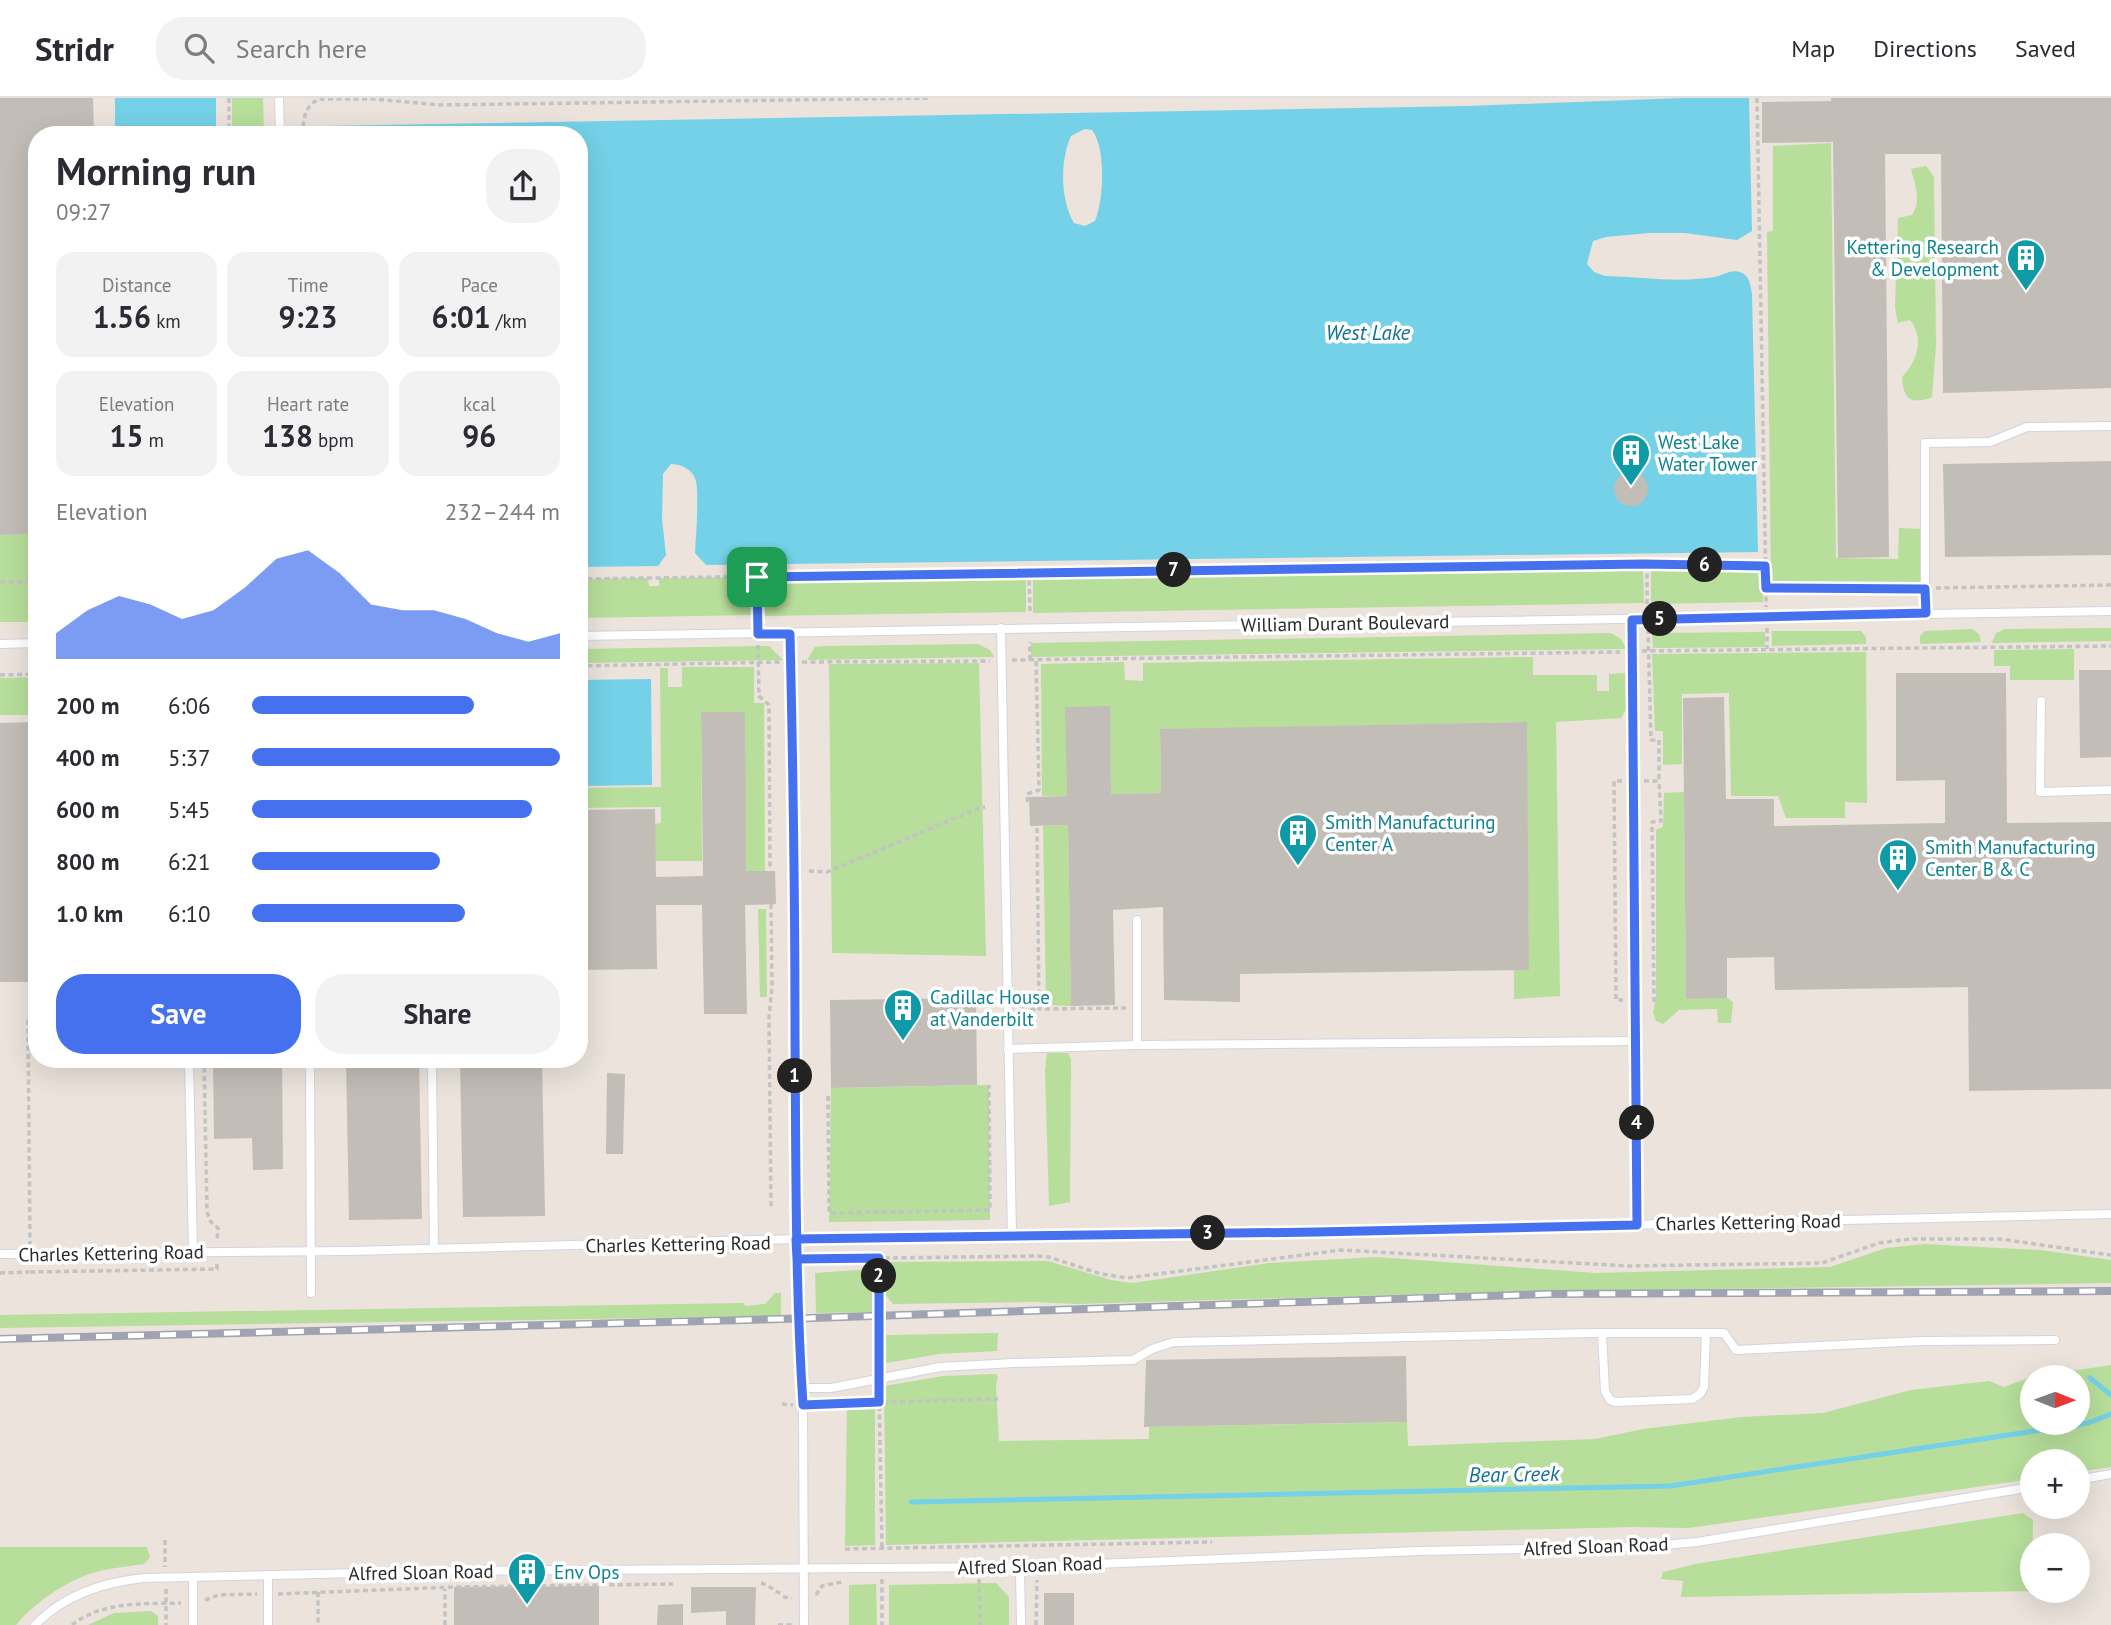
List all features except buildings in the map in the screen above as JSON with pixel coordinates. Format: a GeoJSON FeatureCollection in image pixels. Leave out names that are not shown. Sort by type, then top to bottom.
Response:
{"type":"FeatureCollection","features":[{"type":"Feature","properties":{"kind":"lane"},"geometry":{"type":"LineString","coordinates":[[279,98],[280,126]]}},
{"type":"Feature","properties":{"kind":"lane"},"geometry":{"type":"LineString","coordinates":[[1926,613],[1925,443],[1990,442],[2027,427],[2111,426]]}},
{"type":"Feature","properties":{"kind":"lane","name":"William Durant Boulevard"},"geometry":{"type":"LineString","coordinates":[[588,636],[2111,611]]}},
{"type":"Feature","properties":{"kind":"lane"},"geometry":{"type":"LineString","coordinates":[[1632,620],[1637,1225]]}},
{"type":"Feature","properties":{"kind":"lane"},"geometry":{"type":"LineString","coordinates":[[1001,628],[1012,1237]]}},
{"type":"Feature","properties":{"kind":"lane"},"geometry":{"type":"LineString","coordinates":[[790,634],[796,1239],[803,1405],[804,1625]]}},
{"type":"Feature","properties":{"kind":"lane"},"geometry":{"type":"LineString","coordinates":[[0,644],[28,643]]}},
{"type":"Feature","properties":{"kind":"lane"},"geometry":{"type":"LineString","coordinates":[[2041,701],[2040,792],[2111,790]]}},
{"type":"Feature","properties":{"kind":"lane"},"geometry":{"type":"LineString","coordinates":[[1137,920],[1137,1045]]}},
{"type":"Feature","properties":{"kind":"lane"},"geometry":{"type":"LineString","coordinates":[[1008,1049],[1137,1045],[1636,1041]]}},
{"type":"Feature","properties":{"kind":"lane"},"geometry":{"type":"LineString","coordinates":[[189,1068],[193,1252]]}},
{"type":"Feature","properties":{"kind":"lane"},"geometry":{"type":"LineString","coordinates":[[310,1068],[311,1293]]}},
{"type":"Feature","properties":{"kind":"lane"},"geometry":{"type":"LineString","coordinates":[[432,1068],[434,1249]]}},
{"type":"Feature","properties":{"kind":"lane","name":"Charles Kettering Road"},"geometry":{"type":"LineString","coordinates":[[0,1254],[434,1249],[796,1239],[1012,1237],[2111,1214]]}},
{"type":"Feature","properties":{"kind":"lane"},"geometry":{"type":"LineString","coordinates":[[1602,1333],[1605,1391],[1609,1400],[1615,1402],[1692,1399],[1700,1394],[1704,1387],[1706,1333]]}},
{"type":"Feature","properties":{"kind":"lane"},"geometry":{"type":"LineString","coordinates":[[802,1388],[831,1388],[940,1367],[1133,1360],[1152,1349],[1174,1342],[1724,1333],[1736,1350],[1922,1341],[2055,1340]]}},
{"type":"Feature","properties":{"kind":"lane"},"geometry":{"type":"LineString","coordinates":[[2090,1478],[2111,1474]]}},
{"type":"Feature","properties":{"kind":"lane","name":"Alfred Sloan Road"},"geometry":{"type":"LineString","coordinates":[[35,1625],[73,1597],[119,1581],[144,1578],[445,1571],[1020,1567],[1419,1551],[1652,1546],[1697,1542],[2020,1489]]}},
{"type":"Feature","properties":{"kind":"lane"},"geometry":{"type":"LineString","coordinates":[[1020,1567],[1021,1625]]}},
{"type":"Feature","properties":{"kind":"lane"},"geometry":{"type":"LineString","coordinates":[[268,1575],[268,1625]]}},
{"type":"Feature","properties":{"kind":"lane"},"geometry":{"type":"LineString","coordinates":[[193,1577],[193,1625]]}},
{"type":"Feature","properties":{"kind":"path"},"geometry":{"type":"LineString","coordinates":[[229,98],[229,126]]}},
{"type":"Feature","properties":{"kind":"path"},"geometry":{"type":"LineString","coordinates":[[303,126],[303,117],[319,99],[374,99],[440,106],[929,98]]}},
{"type":"Feature","properties":{"kind":"path"},"geometry":{"type":"LineString","coordinates":[[1757,98],[1766,588],[1925,589],[2111,585]]}},
{"type":"Feature","properties":{"kind":"path"},"geometry":{"type":"LineString","coordinates":[[588,579],[1643,564],[1765,566]]}},
{"type":"Feature","properties":{"kind":"path"},"geometry":{"type":"LineString","coordinates":[[1029,572],[1030,612]]}},
{"type":"Feature","properties":{"kind":"path"},"geometry":{"type":"LineString","coordinates":[[757,577],[759,696],[769,705],[770,868]]}},
{"type":"Feature","properties":{"kind":"path"},"geometry":{"type":"LineString","coordinates":[[0,582],[26,582]]}},
{"type":"Feature","properties":{"kind":"path"},"geometry":{"type":"LineString","coordinates":[[1028,802],[1027,794],[1039,790],[1030,642]]}},
{"type":"Feature","properties":{"kind":"path"},"geometry":{"type":"LineString","coordinates":[[588,666],[2111,646]]}},
{"type":"Feature","properties":{"kind":"path"},"geometry":{"type":"LineString","coordinates":[[0,675],[28,674]]}},
{"type":"Feature","properties":{"kind":"path"},"geometry":{"type":"LineString","coordinates":[[1654,1002],[1651,822],[1661,821],[1659,781]]}},
{"type":"Feature","properties":{"kind":"path"},"geometry":{"type":"LineString","coordinates":[[809,871],[827,872],[985,807]]}},
{"type":"Feature","properties":{"kind":"path"},"geometry":{"type":"LineString","coordinates":[[1037,828],[1039,1009]]}},
{"type":"Feature","properties":{"kind":"path"},"geometry":{"type":"LineString","coordinates":[[771,904],[772,986],[768,1018],[771,1208]]}},
{"type":"Feature","properties":{"kind":"path"},"geometry":{"type":"LineString","coordinates":[[1022,1009],[1130,1008]]}},
{"type":"Feature","properties":{"kind":"path"},"geometry":{"type":"LineString","coordinates":[[28,1068],[30,1272]]}},
{"type":"Feature","properties":{"kind":"path"},"geometry":{"type":"LineString","coordinates":[[0,1273],[217,1269],[218,1228],[211,1222],[207,1212],[204,1068]]}},
{"type":"Feature","properties":{"kind":"path"},"geometry":{"type":"LineString","coordinates":[[828,1096],[829,1213],[990,1210],[989,1085]]}},
{"type":"Feature","properties":{"kind":"path"},"geometry":{"type":"LineString","coordinates":[[797,1259],[1038,1256],[1101,1274],[1127,1278],[1341,1250],[1628,1266],[1822,1264],[1879,1244],[1910,1238],[2000,1239],[2111,1255]]}},
{"type":"Feature","properties":{"kind":"path"},"geometry":{"type":"LineString","coordinates":[[879,1258],[881,1549]]}},
{"type":"Feature","properties":{"kind":"path"},"geometry":{"type":"LineString","coordinates":[[782,1404],[998,1399]]}},
{"type":"Feature","properties":{"kind":"path"},"geometry":{"type":"LineString","coordinates":[[845,1549],[1212,1542]]}},
{"type":"Feature","properties":{"kind":"path"},"geometry":{"type":"LineString","coordinates":[[445,1571],[445,1625]]}},
{"type":"Feature","properties":{"kind":"path"},"geometry":{"type":"LineString","coordinates":[[311,1574],[318,1592],[318,1625]]}},
{"type":"Feature","properties":{"kind":"path"},"geometry":{"type":"LineString","coordinates":[[882,1579],[882,1625]]}},
{"type":"Feature","properties":{"kind":"path"},"geometry":{"type":"LineString","coordinates":[[980,1579],[980,1625]]}},
{"type":"Feature","properties":{"kind":"path"},"geometry":{"type":"LineString","coordinates":[[1036,1625],[1037,1580]]}},
{"type":"Feature","properties":{"kind":"path"},"geometry":{"type":"LineString","coordinates":[[757,1582],[769,1584],[776,1592],[783,1594]]}},
{"type":"Feature","properties":{"kind":"path"},"geometry":{"type":"LineString","coordinates":[[822,1586],[845,1582]]}},
{"type":"Feature","properties":{"kind":"path"},"geometry":{"type":"LineString","coordinates":[[72,1625],[101,1610],[132,1604],[193,1603],[219,1595],[678,1584]]}},
{"type":"Feature","properties":{"kind":"path"},"geometry":{"type":"LineString","coordinates":[[778,1625],[798,1625]]}},
{"type":"Feature","properties":{"kind":"green space"},"geometry":{"type":"Polygon","coordinates":[[[232,98],[263,98],[264,126],[232,126],[232,98]]]}},
{"type":"Feature","properties":{"kind":"green space"},"geometry":{"type":"Polygon","coordinates":[[[1831,143],[1836,558],[1898,559],[1899,528],[1920,529],[1920,584],[1771,586],[1767,232],[1773,231],[1773,146],[1831,143]]]}},
{"type":"Feature","properties":{"kind":"green space"},"geometry":{"type":"Polygon","coordinates":[[[1926,166],[1934,177],[1936,345],[1932,397],[1914,400],[1904,391],[1902,377],[1915,357],[1917,334],[1910,320],[1898,323],[1895,308],[1898,218],[1912,215],[1917,204],[1911,169],[1926,166]]]}},
{"type":"Feature","properties":{"kind":"green space"},"geometry":{"type":"Polygon","coordinates":[[[28,534],[28,622],[0,622],[0,535],[28,534]]]}},
{"type":"Feature","properties":{"kind":"green space"},"geometry":{"type":"Polygon","coordinates":[[[1763,563],[1763,602],[1651,604],[1651,564],[1763,563]]]}},
{"type":"Feature","properties":{"kind":"green space"},"geometry":{"type":"Polygon","coordinates":[[[1643,564],[1644,603],[1033,613],[1033,573],[1210,570],[1211,574],[1229,574],[1229,570],[1469,567],[1470,570],[1488,570],[1489,567],[1643,564]]]}},
{"type":"Feature","properties":{"kind":"green space"},"geometry":{"type":"Polygon","coordinates":[[[1026,573],[1026,612],[761,616],[761,578],[887,575],[888,579],[906,579],[907,575],[1026,573]]]}},
{"type":"Feature","properties":{"kind":"green space"},"geometry":{"type":"Polygon","coordinates":[[[753,577],[753,615],[588,618],[588,579],[648,578],[649,586],[659,586],[659,578],[753,577]]]}},
{"type":"Feature","properties":{"kind":"green space"},"geometry":{"type":"Polygon","coordinates":[[[2111,628],[2111,641],[1992,643],[1996,633],[2005,629],[2111,628]]]}},
{"type":"Feature","properties":{"kind":"green space"},"geometry":{"type":"Polygon","coordinates":[[[1972,629],[1979,634],[1981,642],[1920,644],[1920,636],[1925,631],[1972,629]]]}},
{"type":"Feature","properties":{"kind":"green space"},"geometry":{"type":"Polygon","coordinates":[[[1772,631],[1861,631],[1866,637],[1866,644],[1772,646],[1772,631]]]}},
{"type":"Feature","properties":{"kind":"green space"},"geometry":{"type":"Polygon","coordinates":[[[1765,632],[1765,647],[1653,648],[1652,633],[1765,632]]]}},
{"type":"Feature","properties":{"kind":"green space"},"geometry":{"type":"Polygon","coordinates":[[[1611,633],[1621,639],[1626,649],[1031,657],[1031,643],[1611,633]]]}},
{"type":"Feature","properties":{"kind":"green space"},"geometry":{"type":"Polygon","coordinates":[[[978,644],[990,650],[994,657],[807,660],[815,647],[823,646],[978,644]]]}},
{"type":"Feature","properties":{"kind":"green space"},"geometry":{"type":"Polygon","coordinates":[[[769,646],[783,660],[588,663],[588,649],[769,646]]]}},
{"type":"Feature","properties":{"kind":"green space"},"geometry":{"type":"Polygon","coordinates":[[[2074,649],[2074,680],[2010,680],[2010,666],[1994,666],[1994,650],[2074,649]]]}},
{"type":"Feature","properties":{"kind":"green space"},"geometry":{"type":"Polygon","coordinates":[[[1866,652],[1867,803],[1845,802],[1845,818],[1786,818],[1778,796],[1731,796],[1729,693],[1682,694],[1682,764],[1663,765],[1663,731],[1655,731],[1652,654],[1866,652]]]}},
{"type":"Feature","properties":{"kind":"green space"},"geometry":{"type":"Polygon","coordinates":[[[1533,657],[1533,675],[1597,675],[1597,691],[1609,691],[1609,674],[1625,673],[1626,709],[1621,718],[1556,722],[1560,996],[1514,999],[1514,970],[1529,969],[1526,722],[1160,730],[1161,793],[1111,794],[1109,707],[1066,707],[1067,796],[1042,796],[1041,664],[1124,662],[1125,680],[1143,681],[1143,663],[1533,657]]]}},
{"type":"Feature","properties":{"kind":"green space"},"geometry":{"type":"Polygon","coordinates":[[[979,663],[986,956],[832,953],[829,664],[979,663]]]}},
{"type":"Feature","properties":{"kind":"green space"},"geometry":{"type":"Polygon","coordinates":[[[682,667],[754,667],[754,703],[764,703],[765,871],[746,871],[744,712],[701,713],[702,861],[655,861],[655,824],[661,823],[661,807],[588,808],[588,788],[661,787],[660,668],[668,668],[668,687],[682,687],[682,667]]]}},
{"type":"Feature","properties":{"kind":"green space"},"geometry":{"type":"Polygon","coordinates":[[[28,677],[28,715],[0,715],[0,678],[28,677]]]}},
{"type":"Feature","properties":{"kind":"green space"},"geometry":{"type":"Polygon","coordinates":[[[1684,792],[1686,998],[1727,998],[1733,1002],[1731,1023],[1718,1023],[1717,1009],[1679,1010],[1663,1024],[1656,1021],[1653,1012],[1656,999],[1656,830],[1663,827],[1664,793],[1684,792]]]}},
{"type":"Feature","properties":{"kind":"green space"},"geometry":{"type":"Polygon","coordinates":[[[1068,825],[1071,1006],[1046,1005],[1043,826],[1068,825]]]}},
{"type":"Feature","properties":{"kind":"green space"},"geometry":{"type":"Polygon","coordinates":[[[758,909],[766,909],[767,997],[760,997],[758,909]]]}},
{"type":"Feature","properties":{"kind":"green space"},"geometry":{"type":"Polygon","coordinates":[[[1047,1053],[1068,1053],[1071,1060],[1070,1202],[1049,1206],[1045,1070],[1047,1053]]]}},
{"type":"Feature","properties":{"kind":"green space"},"geometry":{"type":"Polygon","coordinates":[[[989,1085],[990,1220],[829,1222],[831,1088],[989,1085]]]}},
{"type":"Feature","properties":{"kind":"green space"},"geometry":{"type":"Polygon","coordinates":[[[1924,1244],[2040,1250],[2111,1260],[2111,1283],[1454,1293],[1078,1304],[893,1304],[884,1293],[884,1262],[1048,1261],[1111,1280],[1133,1283],[1269,1263],[1377,1257],[1596,1273],[1830,1267],[1886,1248],[1924,1244]]]}},
{"type":"Feature","properties":{"kind":"green space"},"geometry":{"type":"Polygon","coordinates":[[[873,1269],[876,1312],[816,1313],[815,1273],[873,1269]]]}},
{"type":"Feature","properties":{"kind":"green space"},"geometry":{"type":"Polygon","coordinates":[[[775,1293],[781,1293],[781,1316],[0,1328],[0,1315],[744,1303],[745,1306],[765,1304],[775,1293]]]}},
{"type":"Feature","properties":{"kind":"green space"},"geometry":{"type":"Polygon","coordinates":[[[998,1333],[997,1351],[939,1354],[886,1363],[886,1335],[998,1333]]]}},
{"type":"Feature","properties":{"kind":"green space"},"geometry":{"type":"Polygon","coordinates":[[[2111,1365],[2111,1467],[2090,1470],[2090,1449],[2020,1449],[2020,1481],[1688,1528],[1633,1527],[886,1545],[884,1386],[943,1376],[996,1374],[999,1441],[1149,1439],[1149,1427],[1407,1422],[1408,1446],[1595,1439],[1643,1429],[1742,1417],[1823,1413],[1911,1390],[1989,1381],[2004,1387],[2020,1381],[2020,1435],[2090,1435],[2090,1368],[2111,1365]]]}},
{"type":"Feature","properties":{"kind":"green space"},"geometry":{"type":"Polygon","coordinates":[[[847,1405],[875,1405],[875,1545],[845,1546],[847,1405]]]}},
{"type":"Feature","properties":{"kind":"green space"},"geometry":{"type":"Polygon","coordinates":[[[2020,1513],[2020,1519],[2033,1520],[2033,1533],[2020,1533],[2020,1591],[1681,1597],[1683,1581],[1661,1579],[1663,1572],[1695,1564],[2020,1513]]]}},
{"type":"Feature","properties":{"kind":"green space"},"geometry":{"type":"Polygon","coordinates":[[[0,1547],[147,1547],[150,1557],[144,1564],[102,1570],[79,1578],[45,1598],[16,1625],[0,1625],[0,1547]]]}},
{"type":"Feature","properties":{"kind":"green space"},"geometry":{"type":"Polygon","coordinates":[[[996,1583],[1009,1597],[1009,1625],[889,1625],[889,1585],[996,1583]]]}},
{"type":"Feature","properties":{"kind":"green space"},"geometry":{"type":"Polygon","coordinates":[[[876,1584],[877,1625],[849,1625],[849,1585],[876,1584]]]}},
{"type":"Feature","properties":{"kind":"green space"},"geometry":{"type":"Polygon","coordinates":[[[151,1611],[158,1616],[158,1625],[88,1625],[114,1613],[151,1611]]]}},
{"type":"Feature","properties":{"kind":"water"},"geometry":{"type":"Polygon","coordinates":[[[115,98],[216,98],[216,126],[115,126],[115,98]]]}},
{"type":"Feature","properties":{"kind":"water","name":"West Lake"},"geometry":{"type":"Polygon","coordinates":[[[1749,98],[1752,231],[1737,240],[1685,233],[1606,237],[1593,241],[1587,264],[1594,272],[1605,276],[1687,280],[1736,271],[1748,278],[1752,294],[1758,552],[706,565],[695,553],[696,481],[687,468],[671,464],[663,474],[662,519],[666,555],[658,566],[588,567],[588,126],[322,126],[1469,106],[1749,98]],[[1085,129],[1071,136],[1063,168],[1064,192],[1069,214],[1074,223],[1085,226],[1095,221],[1102,188],[1097,138],[1092,130],[1085,129]]]}},
{"type":"Feature","properties":{"kind":"water"},"geometry":{"type":"Polygon","coordinates":[[[651,679],[652,785],[588,786],[588,680],[651,679]]]}},
{"type":"Feature","properties":{"kind":"waterway"},"geometry":{"type":"LineString","coordinates":[[2090,1378],[2111,1395]]}},
{"type":"Feature","properties":{"kind":"waterway","name":"Bear Creek"},"geometry":{"type":"LineString","coordinates":[[911,1502],[1670,1486],[2088,1423],[2111,1414]]}},
{"type":"Feature","properties":{"kind":"railway"},"geometry":{"type":"LineString","coordinates":[[0,1339],[781,1319],[1548,1294],[2111,1291]]}},
{"type":"Feature","properties":{"kind":"place","name":"Kettering Research & Development"},"geometry":{"type":"Point","coordinates":[2026,292]}},
{"type":"Feature","properties":{"kind":"place","name":"West Lake Water Tower"},"geometry":{"type":"Point","coordinates":[1631,487]}},
{"type":"Feature","properties":{"kind":"place","name":"Smith Manufacturing Center A"},"geometry":{"type":"Point","coordinates":[1298,867]}},
{"type":"Feature","properties":{"kind":"place","name":"Smith Manufacturing Center B & C"},"geometry":{"type":"Point","coordinates":[1898,892]}},
{"type":"Feature","properties":{"kind":"place","name":"Cadillac House at Vanderbilt"},"geometry":{"type":"Point","coordinates":[903,1042]}},
{"type":"Feature","properties":{"kind":"place","name":"Env Ops"},"geometry":{"type":"Point","coordinates":[527,1606]}},
{"type":"Feature","properties":{"kind":"route"},"geometry":{"type":"LineString","coordinates":[[757,577],[758,634],[790,634],[796,1239],[803,1405],[879,1402],[879,1258],[797,1259],[796,1239],[1637,1225],[1632,620],[1794,614],[1926,613],[1925,589],[1766,588],[1765,566],[1643,564],[757,577]]}}]}
